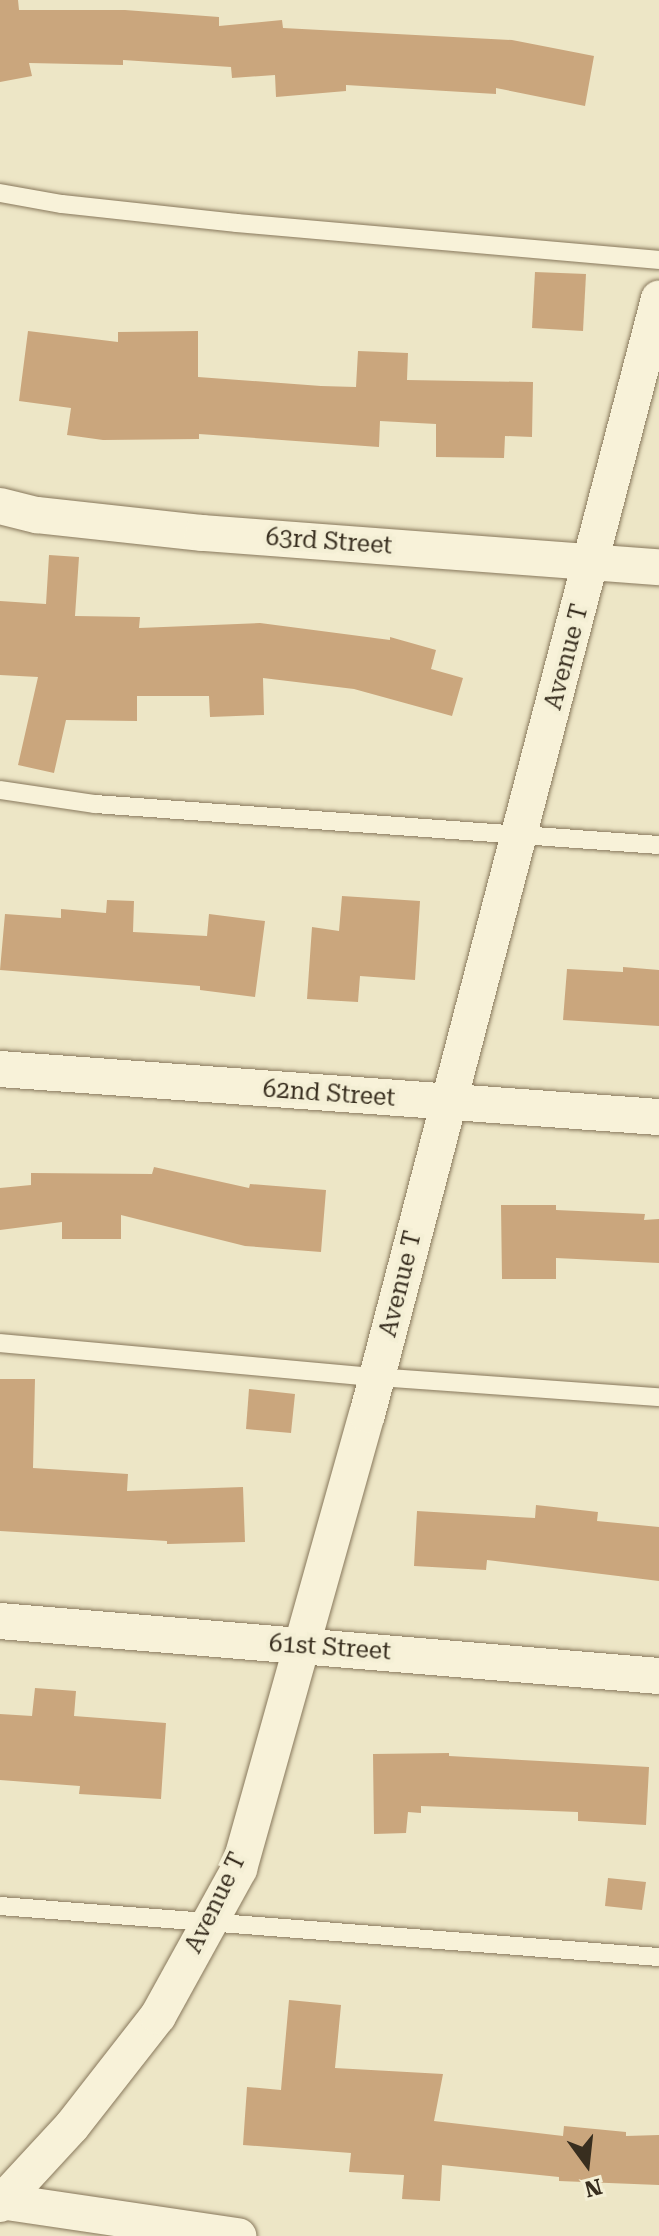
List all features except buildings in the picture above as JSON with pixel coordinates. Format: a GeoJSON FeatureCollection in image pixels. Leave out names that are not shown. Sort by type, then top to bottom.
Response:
{"type":"FeatureCollection","features":[{"type":"Feature","properties":{"kind":"street","name":"Avenue T"},"geometry":{"type":"LineString","coordinates":[[1,2202],[72,2126],[158,2016],[239,1869],[377,1377],[659,299]]}},
{"type":"Feature","properties":{"kind":"street","name":"63rd Street"},"geometry":{"type":"LineString","coordinates":[[0,506],[37,515],[203,533],[659,567]]}},
{"type":"Feature","properties":{"kind":"street","name":"62nd Street"},"geometry":{"type":"LineString","coordinates":[[0,1069],[659,1117]]}},
{"type":"Feature","properties":{"kind":"street","name":"61st Street"},"geometry":{"type":"LineString","coordinates":[[0,1621],[197,1640],[302,1645],[659,1676]]}},
{"type":"Feature","properties":{"kind":"street"},"geometry":{"type":"LineString","coordinates":[[1,2202],[238,2236]]}},
{"type":"Feature","properties":{"kind":"lane"},"geometry":{"type":"LineString","coordinates":[[0,193],[62,204],[237,223],[659,260]]}},
{"type":"Feature","properties":{"kind":"lane"},"geometry":{"type":"LineString","coordinates":[[0,790],[95,804],[659,845]]}},
{"type":"Feature","properties":{"kind":"lane"},"geometry":{"type":"LineString","coordinates":[[0,1343],[377,1377],[659,1397]]}},
{"type":"Feature","properties":{"kind":"lane"},"geometry":{"type":"LineString","coordinates":[[0,1906],[659,1957]]}}]}
